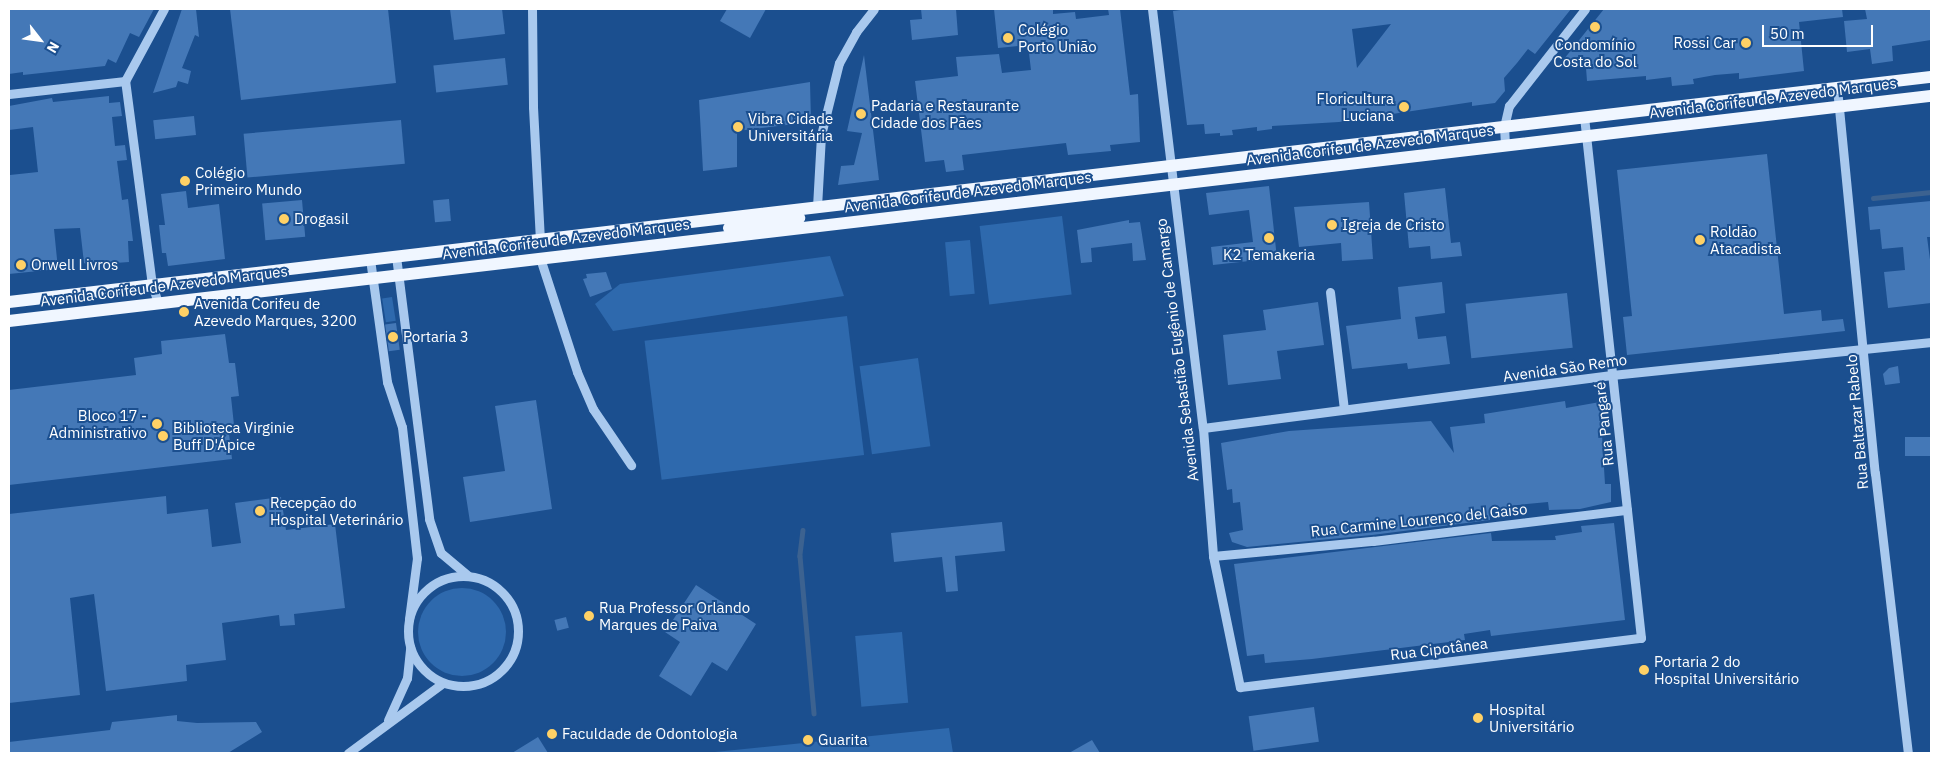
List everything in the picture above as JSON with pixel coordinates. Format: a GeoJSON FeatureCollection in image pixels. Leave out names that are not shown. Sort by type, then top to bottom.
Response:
{"type":"FeatureCollection","features":[{"type":"Feature","properties":{"kind":"main road","name":"Avenida Corifeu de Azevedo Marques"},"geometry":{"type":"LineString","coordinates":[[9,302],[1931,77]]}},
{"type":"Feature","properties":{"kind":"main road","name":"Avenida Corifeu de Azevedo Marques"},"geometry":{"type":"LineString","coordinates":[[9,320],[1931,96]]}},
{"type":"Feature","properties":{"kind":"main road"},"geometry":{"type":"LineString","coordinates":[[712,238],[722,230],[813,216],[817,207]]}},
{"type":"Feature","properties":{"kind":"street"},"geometry":{"type":"LineString","coordinates":[[158,303],[152,285],[125,82],[164,9]]}},
{"type":"Feature","properties":{"kind":"street"},"geometry":{"type":"LineString","coordinates":[[532,9],[533,107],[540,239]]}},
{"type":"Feature","properties":{"kind":"street"},"geometry":{"type":"LineString","coordinates":[[817,207],[821,135],[833,81],[839,63],[856,32],[874,9]]}},
{"type":"Feature","properties":{"kind":"street","name":"Avenida Sebastião Eugênio de Camargo"},"geometry":{"type":"LineString","coordinates":[[1152,9],[1169,166],[1203,428],[1213,556],[1240,687]]}},
{"type":"Feature","properties":{"kind":"street"},"geometry":{"type":"LineString","coordinates":[[1505,145],[1504,126],[1509,106],[1585,9]]}},
{"type":"Feature","properties":{"kind":"street"},"geometry":{"type":"LineString","coordinates":[[9,94],[125,82]]}},
{"type":"Feature","properties":{"kind":"street","name":"Rua Baltazar Rabelo"},"geometry":{"type":"LineString","coordinates":[[1837,88],[1875,473],[1908,753]]}},
{"type":"Feature","properties":{"kind":"street","name":"Rua Pangaré"},"geometry":{"type":"LineString","coordinates":[[1584,117],[1642,638]]}},
{"type":"Feature","properties":{"kind":"street"},"geometry":{"type":"LineString","coordinates":[[396,256],[430,519],[441,553],[468,576]]}},
{"type":"Feature","properties":{"kind":"street"},"geometry":{"type":"LineString","coordinates":[[540,258],[577,372],[593,409],[631,465]]}},
{"type":"Feature","properties":{"kind":"street"},"geometry":{"type":"LineString","coordinates":[[370,259],[387,382],[402,427],[418,558],[409,619],[410,647],[407,678],[386,722]]}},
{"type":"Feature","properties":{"kind":"street"},"geometry":{"type":"LineString","coordinates":[[1330,292],[1344,409]]}},
{"type":"Feature","properties":{"kind":"street","name":"Avenida São Remo"},"geometry":{"type":"LineString","coordinates":[[1203,428],[1344,409],[1450,398],[1612,375],[1931,342]]}},
{"type":"Feature","properties":{"kind":"street","name":"Rua Carmine Lourenço del Gaiso"},"geometry":{"type":"LineString","coordinates":[[1213,556],[1373,541],[1627,510]]}},
{"type":"Feature","properties":{"kind":"street"},"geometry":{"type":"LineString","coordinates":[[409,619],[417,601],[430,586],[448,578],[468,576],[489,582],[507,597],[517,618],[519,635],[506,666],[495,677],[472,686],[443,683],[428,674],[410,647]]}},
{"type":"Feature","properties":{"kind":"street","name":"Rua Cipotânea"},"geometry":{"type":"LineString","coordinates":[[1240,687],[1642,638]]}},
{"type":"Feature","properties":{"kind":"street"},"geometry":{"type":"LineString","coordinates":[[348,753],[386,722],[443,683]]}},
{"type":"Feature","properties":{"kind":"shaded area"},"geometry":{"type":"Polygon","coordinates":[[[1062,216],[1072,294],[989,305],[980,226],[1062,216]]]}},
{"type":"Feature","properties":{"kind":"shaded area"},"geometry":{"type":"Polygon","coordinates":[[[970,240],[975,294],[950,296],[945,242],[970,240]]]}},
{"type":"Feature","properties":{"kind":"shaded area"},"geometry":{"type":"Polygon","coordinates":[[[830,256],[844,296],[613,331],[595,304],[620,284],[830,256]]]}},
{"type":"Feature","properties":{"kind":"shaded area"},"geometry":{"type":"Polygon","coordinates":[[[392,297],[396,321],[386,322],[382,299],[392,297]]]}},
{"type":"Feature","properties":{"kind":"shaded area"},"geometry":{"type":"Polygon","coordinates":[[[847,316],[864,455],[662,480],[645,341],[847,316]]]}},
{"type":"Feature","properties":{"kind":"shaded area"},"geometry":{"type":"Polygon","coordinates":[[[918,358],[930,446],[872,454],[860,366],[918,358]]]}},
{"type":"Feature","properties":{"kind":"shaded area"},"geometry":{"type":"Polygon","coordinates":[[[453,588],[471,588],[487,595],[499,607],[506,623],[506,641],[499,657],[487,669],[471,676],[453,676],[437,669],[425,657],[418,641],[418,623],[425,607],[437,595],[453,588]]]}},
{"type":"Feature","properties":{"kind":"shaded area"},"geometry":{"type":"Polygon","coordinates":[[[902,632],[908,703],[861,707],[855,636],[902,632]]]}},
{"type":"Feature","properties":{"kind":"shaded area"},"geometry":{"type":"Polygon","coordinates":[[[949,728],[953,753],[705,753],[949,728]]]}},
{"type":"Feature","properties":{"kind":"building"},"geometry":{"type":"Polygon","coordinates":[[[9,9],[154,9],[139,37],[130,33],[116,63],[108,59],[105,66],[23,75],[23,72],[9,74],[9,9]]]}},
{"type":"Feature","properties":{"kind":"building"},"geometry":{"type":"Polygon","coordinates":[[[182,9],[196,9],[199,37],[195,35],[182,68],[191,71],[188,84],[178,81],[176,87],[153,93],[182,9]]]}},
{"type":"Feature","properties":{"kind":"building"},"geometry":{"type":"Polygon","coordinates":[[[230,9],[388,9],[396,83],[241,100],[230,9]]]}},
{"type":"Feature","properties":{"kind":"building"},"geometry":{"type":"Polygon","coordinates":[[[450,9],[502,9],[505,34],[454,40],[450,9]]]}},
{"type":"Feature","properties":{"kind":"building"},"geometry":{"type":"Polygon","coordinates":[[[727,9],[766,9],[750,38],[720,21],[727,9]]]}},
{"type":"Feature","properties":{"kind":"building"},"geometry":{"type":"Polygon","coordinates":[[[921,9],[956,9],[958,35],[912,40],[910,20],[922,19],[921,9]]]}},
{"type":"Feature","properties":{"kind":"building"},"geometry":{"type":"Polygon","coordinates":[[[994,9],[1053,9],[1053,14],[1075,12],[1076,19],[1109,15],[1108,9],[1120,9],[1130,95],[1138,94],[1140,142],[1110,145],[1111,151],[1068,155],[1066,143],[962,155],[964,170],[946,172],[944,160],[925,162],[915,81],[958,76],[956,57],[999,54],[1002,73],[1031,70],[1028,45],[998,48],[994,9]]]}},
{"type":"Feature","properties":{"kind":"building"},"geometry":{"type":"Polygon","coordinates":[[[1188,9],[1571,9],[1535,54],[1528,49],[1504,78],[1505,91],[1495,103],[1472,106],[1472,102],[1339,122],[1272,126],[1272,129],[1257,131],[1257,127],[1232,130],[1233,135],[1220,136],[1220,133],[1205,134],[1204,124],[1187,125],[1173,11],[1188,9]],[[1391,24],[1352,29],[1357,68],[1391,24]]]}},
{"type":"Feature","properties":{"kind":"building"},"geometry":{"type":"Polygon","coordinates":[[[1604,9],[1842,9],[1843,17],[1799,22],[1804,71],[1739,79],[1739,73],[1715,75],[1693,79],[1694,84],[1672,86],[1671,77],[1646,80],[1646,76],[1587,81],[1586,68],[1564,59],[1604,9]]]}},
{"type":"Feature","properties":{"kind":"building"},"geometry":{"type":"Polygon","coordinates":[[[1865,9],[1931,9],[1931,40],[1892,46],[1893,61],[1872,64],[1870,49],[1847,52],[1844,21],[1867,19],[1865,9]]]}},
{"type":"Feature","properties":{"kind":"building","name":"Padaria e Restaurante Cidade dos Pães"},"geometry":{"type":"Polygon","coordinates":[[[864,55],[879,180],[838,185],[841,166],[854,165],[862,133],[847,131],[864,55]]]}},
{"type":"Feature","properties":{"kind":"building"},"geometry":{"type":"Polygon","coordinates":[[[505,58],[508,85],[436,92],[433,66],[505,58]]]}},
{"type":"Feature","properties":{"kind":"building","name":"Vibra Cidade Universitária"},"geometry":{"type":"Polygon","coordinates":[[[810,82],[811,122],[737,131],[737,167],[703,171],[699,100],[810,82]]]}},
{"type":"Feature","properties":{"kind":"building"},"geometry":{"type":"Polygon","coordinates":[[[109,96],[109,103],[120,102],[122,116],[112,117],[115,146],[125,145],[127,160],[117,161],[122,200],[128,199],[133,241],[128,241],[129,262],[88,265],[84,263],[80,228],[54,229],[58,269],[9,274],[10,175],[38,172],[33,127],[9,130],[9,106],[52,98],[53,102],[109,96]]]}},
{"type":"Feature","properties":{"kind":"building"},"geometry":{"type":"Polygon","coordinates":[[[194,116],[196,135],[155,139],[153,120],[194,116]]]}},
{"type":"Feature","properties":{"kind":"building"},"geometry":{"type":"Polygon","coordinates":[[[401,120],[405,164],[247,178],[244,134],[401,120]]]}},
{"type":"Feature","properties":{"kind":"building","name":"Roldão Atacadista"},"geometry":{"type":"Polygon","coordinates":[[[1767,154],[1784,314],[1821,310],[1822,321],[1843,319],[1845,331],[1627,355],[1623,317],[1632,316],[1617,170],[1767,154]]]}},
{"type":"Feature","properties":{"kind":"building"},"geometry":{"type":"Polygon","coordinates":[[[1269,186],[1277,258],[1213,265],[1211,247],[1253,242],[1249,210],[1209,215],[1206,193],[1269,186]]]}},
{"type":"Feature","properties":{"kind":"building"},"geometry":{"type":"Polygon","coordinates":[[[1445,188],[1451,243],[1460,242],[1462,256],[1431,259],[1430,246],[1409,248],[1404,193],[1445,188]]]}},
{"type":"Feature","properties":{"kind":"building"},"geometry":{"type":"Polygon","coordinates":[[[186,191],[188,208],[219,204],[225,259],[168,266],[166,253],[162,253],[159,225],[165,225],[161,194],[186,191]]]}},
{"type":"Feature","properties":{"kind":"building"},"geometry":{"type":"Polygon","coordinates":[[[449,199],[451,221],[435,222],[433,200],[449,199]]]}},
{"type":"Feature","properties":{"kind":"building"},"geometry":{"type":"Polygon","coordinates":[[[302,200],[305,237],[265,240],[262,203],[302,200]]]}},
{"type":"Feature","properties":{"kind":"building"},"geometry":{"type":"Polygon","coordinates":[[[1931,201],[1931,237],[1927,237],[1931,267],[1931,303],[1888,308],[1884,272],[1905,270],[1903,247],[1882,249],[1880,229],[1870,230],[1868,207],[1931,201]]]}},
{"type":"Feature","properties":{"kind":"building"},"geometry":{"type":"Polygon","coordinates":[[[1369,202],[1373,259],[1342,261],[1341,243],[1299,247],[1294,207],[1369,202]]]}},
{"type":"Feature","properties":{"kind":"building"},"geometry":{"type":"Polygon","coordinates":[[[1129,220],[1129,223],[1140,222],[1146,260],[1133,261],[1132,243],[1091,248],[1092,262],[1081,263],[1077,230],[1129,220]]]}},
{"type":"Feature","properties":{"kind":"building"},"geometry":{"type":"Polygon","coordinates":[[[606,272],[612,289],[590,297],[583,279],[587,278],[586,274],[606,272]]]}},
{"type":"Feature","properties":{"kind":"building"},"geometry":{"type":"Polygon","coordinates":[[[1442,282],[1445,313],[1415,317],[1418,339],[1446,336],[1450,364],[1408,369],[1407,363],[1352,369],[1346,326],[1401,319],[1398,287],[1442,282]]]}},
{"type":"Feature","properties":{"kind":"building"},"geometry":{"type":"Polygon","coordinates":[[[1567,293],[1573,348],[1471,358],[1466,304],[1567,293]]]}},
{"type":"Feature","properties":{"kind":"building"},"geometry":{"type":"Polygon","coordinates":[[[1318,302],[1324,345],[1277,351],[1281,379],[1228,385],[1223,335],[1266,330],[1263,310],[1318,302]]]}},
{"type":"Feature","properties":{"kind":"building","name":"Portaria 3"},"geometry":{"type":"Polygon","coordinates":[[[396,323],[400,350],[389,351],[385,325],[396,323]]]}},
{"type":"Feature","properties":{"kind":"building","name":"Bloco 17 - Administrativo"},"geometry":{"type":"Polygon","coordinates":[[[225,334],[229,363],[235,363],[239,396],[231,397],[234,425],[228,425],[232,459],[9,485],[9,390],[136,375],[134,358],[162,354],[161,341],[225,334]]]}},
{"type":"Feature","properties":{"kind":"building"},"geometry":{"type":"Polygon","coordinates":[[[1898,366],[1900,383],[1885,385],[1883,374],[1889,368],[1898,366]]]}},
{"type":"Feature","properties":{"kind":"building"},"geometry":{"type":"Polygon","coordinates":[[[536,400],[552,509],[470,522],[463,477],[505,471],[495,406],[536,400]]]}},
{"type":"Feature","properties":{"kind":"building"},"geometry":{"type":"Polygon","coordinates":[[[1565,401],[1566,408],[1600,402],[1605,484],[1611,484],[1611,502],[1580,509],[1549,510],[1548,502],[1507,506],[1507,514],[1490,516],[1490,520],[1372,535],[1247,547],[1232,542],[1229,533],[1243,530],[1240,502],[1233,503],[1232,489],[1227,490],[1221,443],[1289,431],[1431,421],[1454,453],[1450,427],[1485,423],[1484,414],[1565,401]]]}},
{"type":"Feature","properties":{"kind":"building"},"geometry":{"type":"Polygon","coordinates":[[[1905,437],[1931,437],[1931,456],[1905,456],[1905,437]]]}},
{"type":"Feature","properties":{"kind":"building"},"geometry":{"type":"Polygon","coordinates":[[[166,496],[167,514],[208,509],[212,547],[241,543],[235,503],[281,497],[286,530],[335,524],[345,608],[294,614],[295,625],[280,626],[279,615],[222,623],[226,660],[186,665],[187,681],[106,691],[94,594],[70,598],[80,695],[9,703],[9,514],[166,496]]]}},
{"type":"Feature","properties":{"kind":"building"},"geometry":{"type":"Polygon","coordinates":[[[1002,522],[1005,551],[955,556],[958,591],[946,592],[942,557],[894,562],[891,533],[1002,522]]]}},
{"type":"Feature","properties":{"kind":"building"},"geometry":{"type":"Polygon","coordinates":[[[1614,523],[1625,620],[1491,636],[1490,630],[1464,634],[1465,640],[1312,659],[1265,663],[1264,654],[1247,656],[1234,564],[1491,533],[1492,541],[1556,540],[1555,536],[1582,532],[1581,526],[1614,523]]]}},
{"type":"Feature","properties":{"kind":"building"},"geometry":{"type":"Polygon","coordinates":[[[696,585],[756,624],[727,671],[712,662],[691,696],[659,676],[680,642],[665,632],[696,585]]]}},
{"type":"Feature","properties":{"kind":"building"},"geometry":{"type":"Polygon","coordinates":[[[566,617],[569,628],[557,631],[554,620],[566,617]]]}},
{"type":"Feature","properties":{"kind":"building"},"geometry":{"type":"Polygon","coordinates":[[[1314,707],[1319,742],[1254,751],[1249,716],[1314,707]]]}},
{"type":"Feature","properties":{"kind":"building"},"geometry":{"type":"Polygon","coordinates":[[[177,715],[177,721],[197,723],[256,722],[262,732],[228,753],[9,753],[9,742],[110,730],[112,722],[177,715]]]}},
{"type":"Feature","properties":{"kind":"building"},"geometry":{"type":"Polygon","coordinates":[[[538,737],[548,753],[512,753],[538,737]]]}},
{"type":"Feature","properties":{"kind":"building"},"geometry":{"type":"Polygon","coordinates":[[[1092,740],[1100,753],[1069,753],[1092,740]]]}},
{"type":"Feature","properties":{"kind":"waterway"},"geometry":{"type":"LineString","coordinates":[[1873,198],[1931,192]]}},
{"type":"Feature","properties":{"kind":"waterway"},"geometry":{"type":"LineString","coordinates":[[803,530],[800,556],[814,713]]}},
{"type":"Feature","properties":{"kind":"place","name":"Condomínio Costa do Sol"},"geometry":{"type":"Point","coordinates":[1595,27]}},
{"type":"Feature","properties":{"kind":"place","name":"Colégio Porto União"},"geometry":{"type":"Point","coordinates":[1008,38]}},
{"type":"Feature","properties":{"kind":"place","name":"Rossi Car"},"geometry":{"type":"Point","coordinates":[1746,43]}},
{"type":"Feature","properties":{"kind":"place","name":"Floricultura Luciana"},"geometry":{"type":"Point","coordinates":[1404,107]}},
{"type":"Feature","properties":{"kind":"place","name":"Padaria e Restaurante Cidade dos Pães"},"geometry":{"type":"Point","coordinates":[861,114]}},
{"type":"Feature","properties":{"kind":"place","name":"Vibra Cidade Universitária"},"geometry":{"type":"Point","coordinates":[738,127]}},
{"type":"Feature","properties":{"kind":"place","name":"Colégio Primeiro Mundo"},"geometry":{"type":"Point","coordinates":[185,181]}},
{"type":"Feature","properties":{"kind":"place","name":"Drogasil"},"geometry":{"type":"Point","coordinates":[284,219]}},
{"type":"Feature","properties":{"kind":"place","name":"Igreja de Cristo"},"geometry":{"type":"Point","coordinates":[1332,225]}},
{"type":"Feature","properties":{"kind":"place","name":"K2 Temakeria"},"geometry":{"type":"Point","coordinates":[1269,238]}},
{"type":"Feature","properties":{"kind":"place","name":"Roldão Atacadista"},"geometry":{"type":"Point","coordinates":[1700,240]}},
{"type":"Feature","properties":{"kind":"place","name":"Orwell Livros"},"geometry":{"type":"Point","coordinates":[21,265]}},
{"type":"Feature","properties":{"kind":"place","name":"Avenida Corifeu de Azevedo Marques, 3200"},"geometry":{"type":"Point","coordinates":[184,312]}},
{"type":"Feature","properties":{"kind":"place","name":"Portaria 3"},"geometry":{"type":"Point","coordinates":[393,337]}},
{"type":"Feature","properties":{"kind":"place","name":"Bloco 17 - Administrativo"},"geometry":{"type":"Point","coordinates":[157,424]}},
{"type":"Feature","properties":{"kind":"place","name":"Biblioteca Virginie Buff D'Ápice"},"geometry":{"type":"Point","coordinates":[163,436]}},
{"type":"Feature","properties":{"kind":"place","name":"Recepção do Hospital Veterinário"},"geometry":{"type":"Point","coordinates":[260,511]}},
{"type":"Feature","properties":{"kind":"place","name":"Rua Professor Orlando Marques de Paiva"},"geometry":{"type":"Point","coordinates":[589,616]}},
{"type":"Feature","properties":{"kind":"place","name":"Portaria 2 do Hospital Universitário"},"geometry":{"type":"Point","coordinates":[1644,670]}},
{"type":"Feature","properties":{"kind":"place","name":"Hospital Universitário"},"geometry":{"type":"Point","coordinates":[1478,718]}},
{"type":"Feature","properties":{"kind":"place","name":"Faculdade de Odontologia"},"geometry":{"type":"Point","coordinates":[552,734]}},
{"type":"Feature","properties":{"kind":"place","name":"Guarita"},"geometry":{"type":"Point","coordinates":[808,740]}}]}
